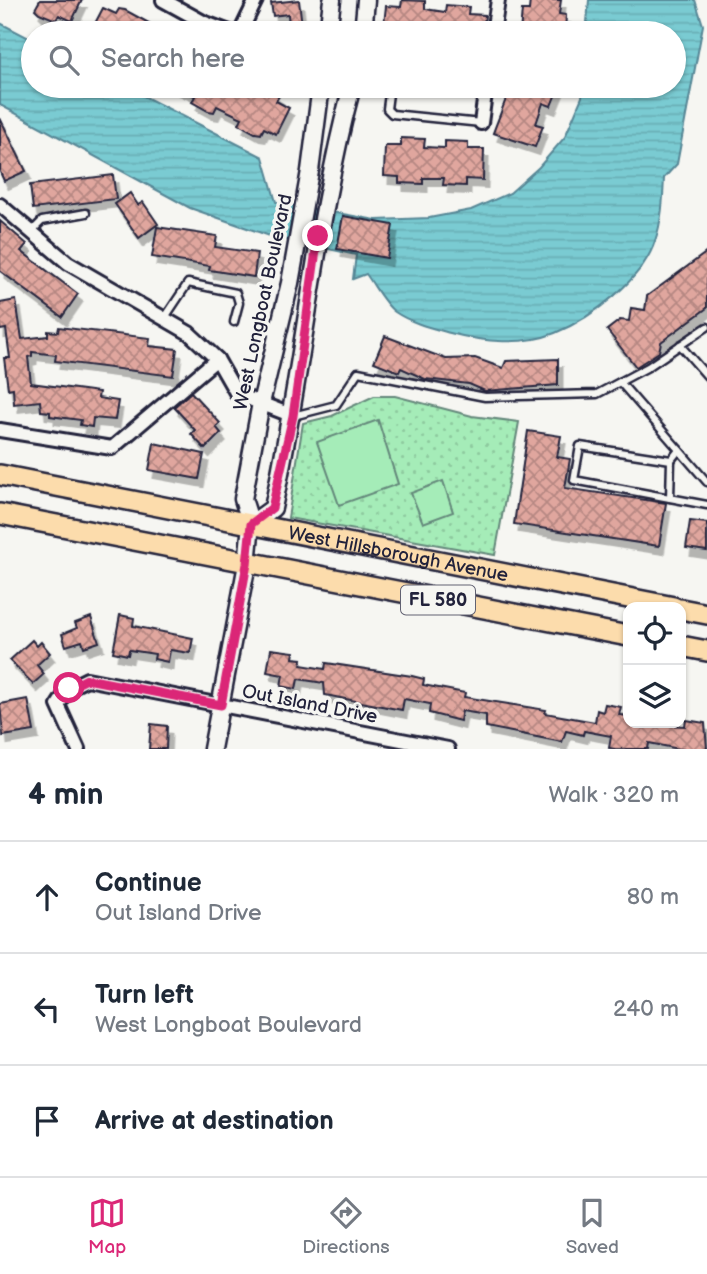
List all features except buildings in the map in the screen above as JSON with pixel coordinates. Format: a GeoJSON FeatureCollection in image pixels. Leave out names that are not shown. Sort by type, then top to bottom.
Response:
{"type":"FeatureCollection","features":[{"type":"Feature","properties":{"kind":"main road","name":"West Hillsborough Avenue"},"geometry":{"type":"LineString","coordinates":[[0,475],[649,602]]}},
{"type":"Feature","properties":{"kind":"main road","name":"West Hillsborough Avenue"},"geometry":{"type":"LineString","coordinates":[[0,514],[623,635]]}},
{"type":"Feature","properties":{"kind":"main road"},"geometry":{"type":"LineString","coordinates":[[686,609],[707,614]]}},
{"type":"Feature","properties":{"kind":"main road"},"geometry":{"type":"LineString","coordinates":[[686,647],[707,651]]}},
{"type":"Feature","properties":{"kind":"street"},"geometry":{"type":"LineString","coordinates":[[163,0],[200,21]]}},
{"type":"Feature","properties":{"kind":"street"},"geometry":{"type":"LineString","coordinates":[[246,21],[256,0]]}},
{"type":"Feature","properties":{"kind":"street"},"geometry":{"type":"LineString","coordinates":[[329,21],[332,0]]}},
{"type":"Feature","properties":{"kind":"street"},"geometry":{"type":"LineString","coordinates":[[364,21],[366,0]]}},
{"type":"Feature","properties":{"kind":"street"},"geometry":{"type":"LineString","coordinates":[[495,21],[498,0]]}},
{"type":"Feature","properties":{"kind":"street","name":"West Longboat Boulevard"},"geometry":{"type":"LineString","coordinates":[[212,749],[247,564],[251,524],[243,499],[261,403],[290,284],[319,98]]}},
{"type":"Feature","properties":{"kind":"street"},"geometry":{"type":"LineString","coordinates":[[251,524],[272,508],[293,416],[310,287],[329,179],[349,98]]}},
{"type":"Feature","properties":{"kind":"street"},"geometry":{"type":"LineString","coordinates":[[481,123],[484,98]]}},
{"type":"Feature","properties":{"kind":"street"},"geometry":{"type":"LineString","coordinates":[[0,205],[68,263],[189,333],[217,359],[237,394],[293,416]]}},
{"type":"Feature","properties":{"kind":"street"},"geometry":{"type":"LineString","coordinates":[[0,430],[112,448],[217,359]]}},
{"type":"Feature","properties":{"kind":"street","name":"Out Island Drive"},"geometry":{"type":"LineString","coordinates":[[78,749],[58,705],[69,688],[87,679],[448,749]]}},
{"type":"Feature","properties":{"kind":"lane"},"geometry":{"type":"LineString","coordinates":[[388,98],[387,109],[392,114],[481,123]]}},
{"type":"Feature","properties":{"kind":"lane"},"geometry":{"type":"LineString","coordinates":[[31,232],[41,220],[86,213]]}},
{"type":"Feature","properties":{"kind":"lane"},"geometry":{"type":"LineString","coordinates":[[163,318],[188,283],[236,292],[239,303],[234,322]]}},
{"type":"Feature","properties":{"kind":"lane"},"geometry":{"type":"LineString","coordinates":[[293,416],[336,405],[358,372],[485,397],[597,394],[707,327]]}},
{"type":"Feature","properties":{"kind":"lane"},"geometry":{"type":"LineString","coordinates":[[681,345],[707,376]]}},
{"type":"Feature","properties":{"kind":"lane"},"geometry":{"type":"LineString","coordinates":[[620,382],[707,482]]}},
{"type":"Feature","properties":{"kind":"lane"},"geometry":{"type":"LineString","coordinates":[[671,460],[580,446],[574,480],[707,505]]}},
{"type":"Feature","properties":{"kind":"lane"},"geometry":{"type":"LineString","coordinates":[[670,498],[671,460],[679,450]]}},
{"type":"Feature","properties":{"kind":"green space"},"geometry":{"type":"Polygon","coordinates":[[[374,396],[395,396],[472,416],[519,422],[495,555],[288,518],[303,423],[332,416],[374,396]]]}},
{"type":"Feature","properties":{"kind":"green space"},"geometry":{"type":"Polygon","coordinates":[[[378,420],[398,484],[339,505],[317,442],[378,420]]]}},
{"type":"Feature","properties":{"kind":"green space"},"geometry":{"type":"Polygon","coordinates":[[[443,481],[453,512],[423,523],[411,493],[443,481]]]}},
{"type":"Feature","properties":{"kind":"water"},"geometry":{"type":"Polygon","coordinates":[[[589,0],[695,0],[703,25],[677,164],[664,178],[659,226],[649,255],[628,283],[585,318],[555,333],[530,340],[476,339],[408,319],[391,309],[366,274],[353,279],[356,255],[270,236],[190,208],[0,105],[0,23],[21,34],[21,98],[147,98],[263,157],[276,202],[376,220],[429,218],[471,210],[510,193],[539,167],[565,137],[582,98],[686,98],[686,21],[587,21],[589,0]]]}},
{"type":"Feature","properties":{"kind":"route"},"geometry":{"type":"LineString","coordinates":[[69,688],[87,679],[221,705],[247,564],[251,524],[272,508],[293,416],[318,236]]}}]}
